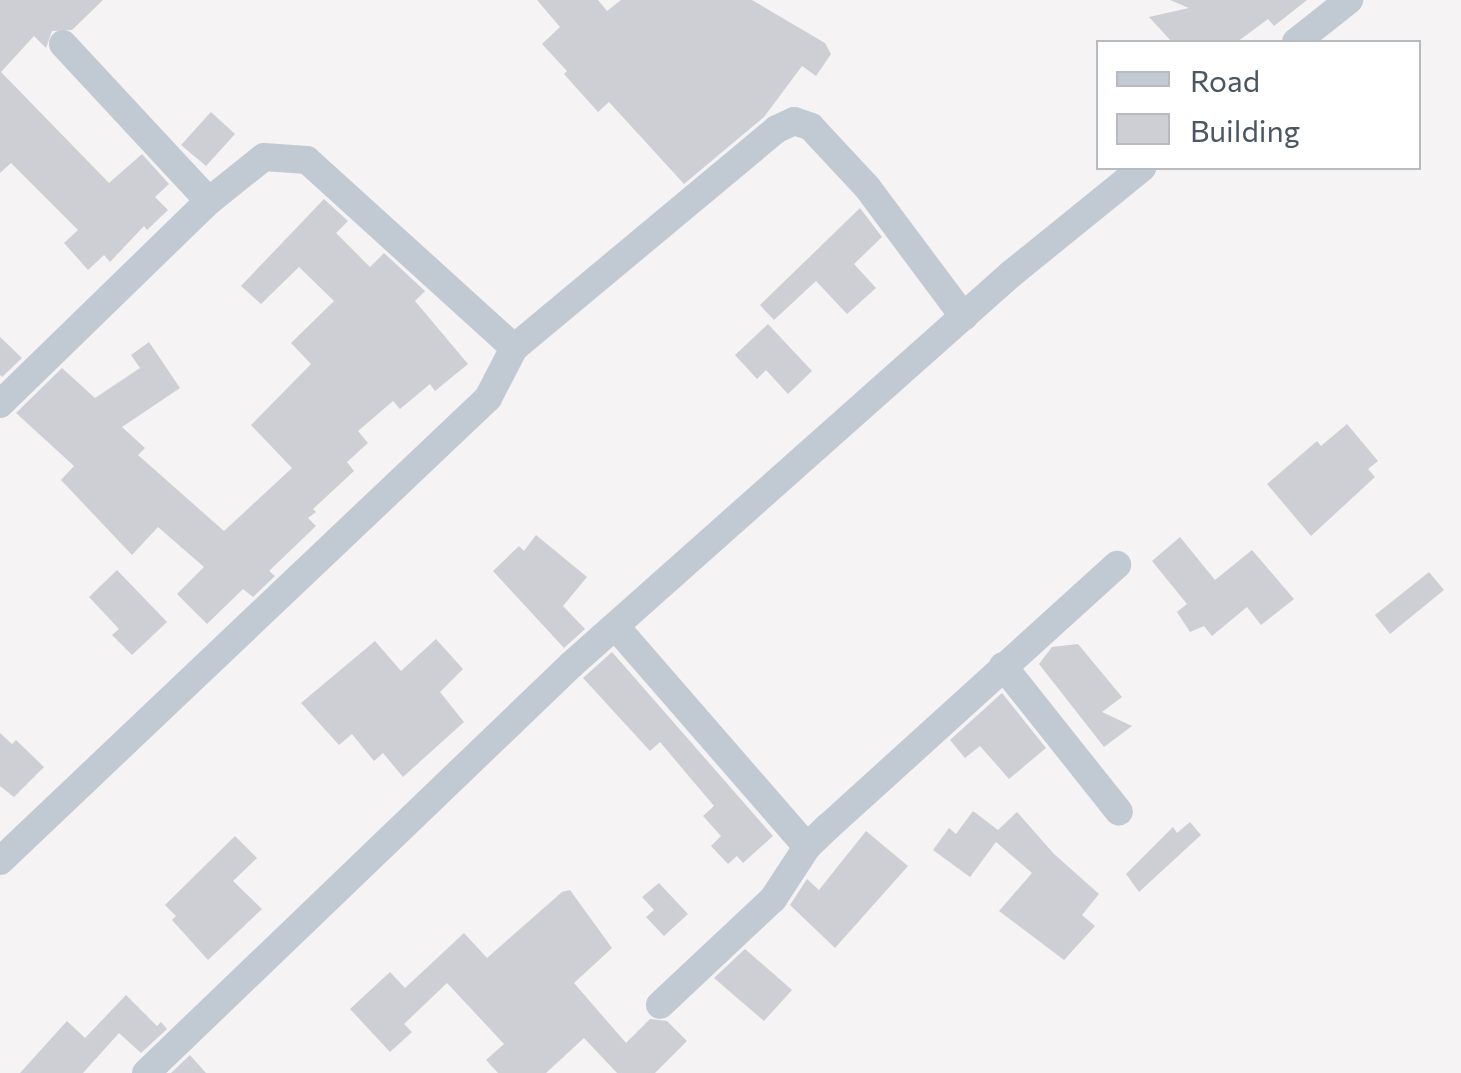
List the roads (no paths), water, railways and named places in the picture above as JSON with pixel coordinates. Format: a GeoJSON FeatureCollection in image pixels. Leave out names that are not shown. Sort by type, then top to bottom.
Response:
{"type":"FeatureCollection","features":[{"type":"Feature","properties":{"kind":"street"},"geometry":{"type":"LineString","coordinates":[[1299,40],[1349,0]]}},
{"type":"Feature","properties":{"kind":"street"},"geometry":{"type":"LineString","coordinates":[[63,44],[209,200]]}},
{"type":"Feature","properties":{"kind":"street"},"geometry":{"type":"LineString","coordinates":[[0,861],[488,398],[514,348],[777,129],[794,121],[811,126],[867,187],[964,317]]}},
{"type":"Feature","properties":{"kind":"street"},"geometry":{"type":"LineString","coordinates":[[0,404],[209,200],[264,157],[307,160],[514,348]]}},
{"type":"Feature","properties":{"kind":"street"},"geometry":{"type":"LineString","coordinates":[[146,1073],[571,664],[964,317],[1140,170]]}},
{"type":"Feature","properties":{"kind":"street"},"geometry":{"type":"LineString","coordinates":[[660,1005],[773,898],[807,847],[1117,565]]}},
{"type":"Feature","properties":{"kind":"street"},"geometry":{"type":"LineString","coordinates":[[616,627],[807,847]]}},
{"type":"Feature","properties":{"kind":"street"},"geometry":{"type":"LineString","coordinates":[[1004,666],[1119,812]]}}]}
